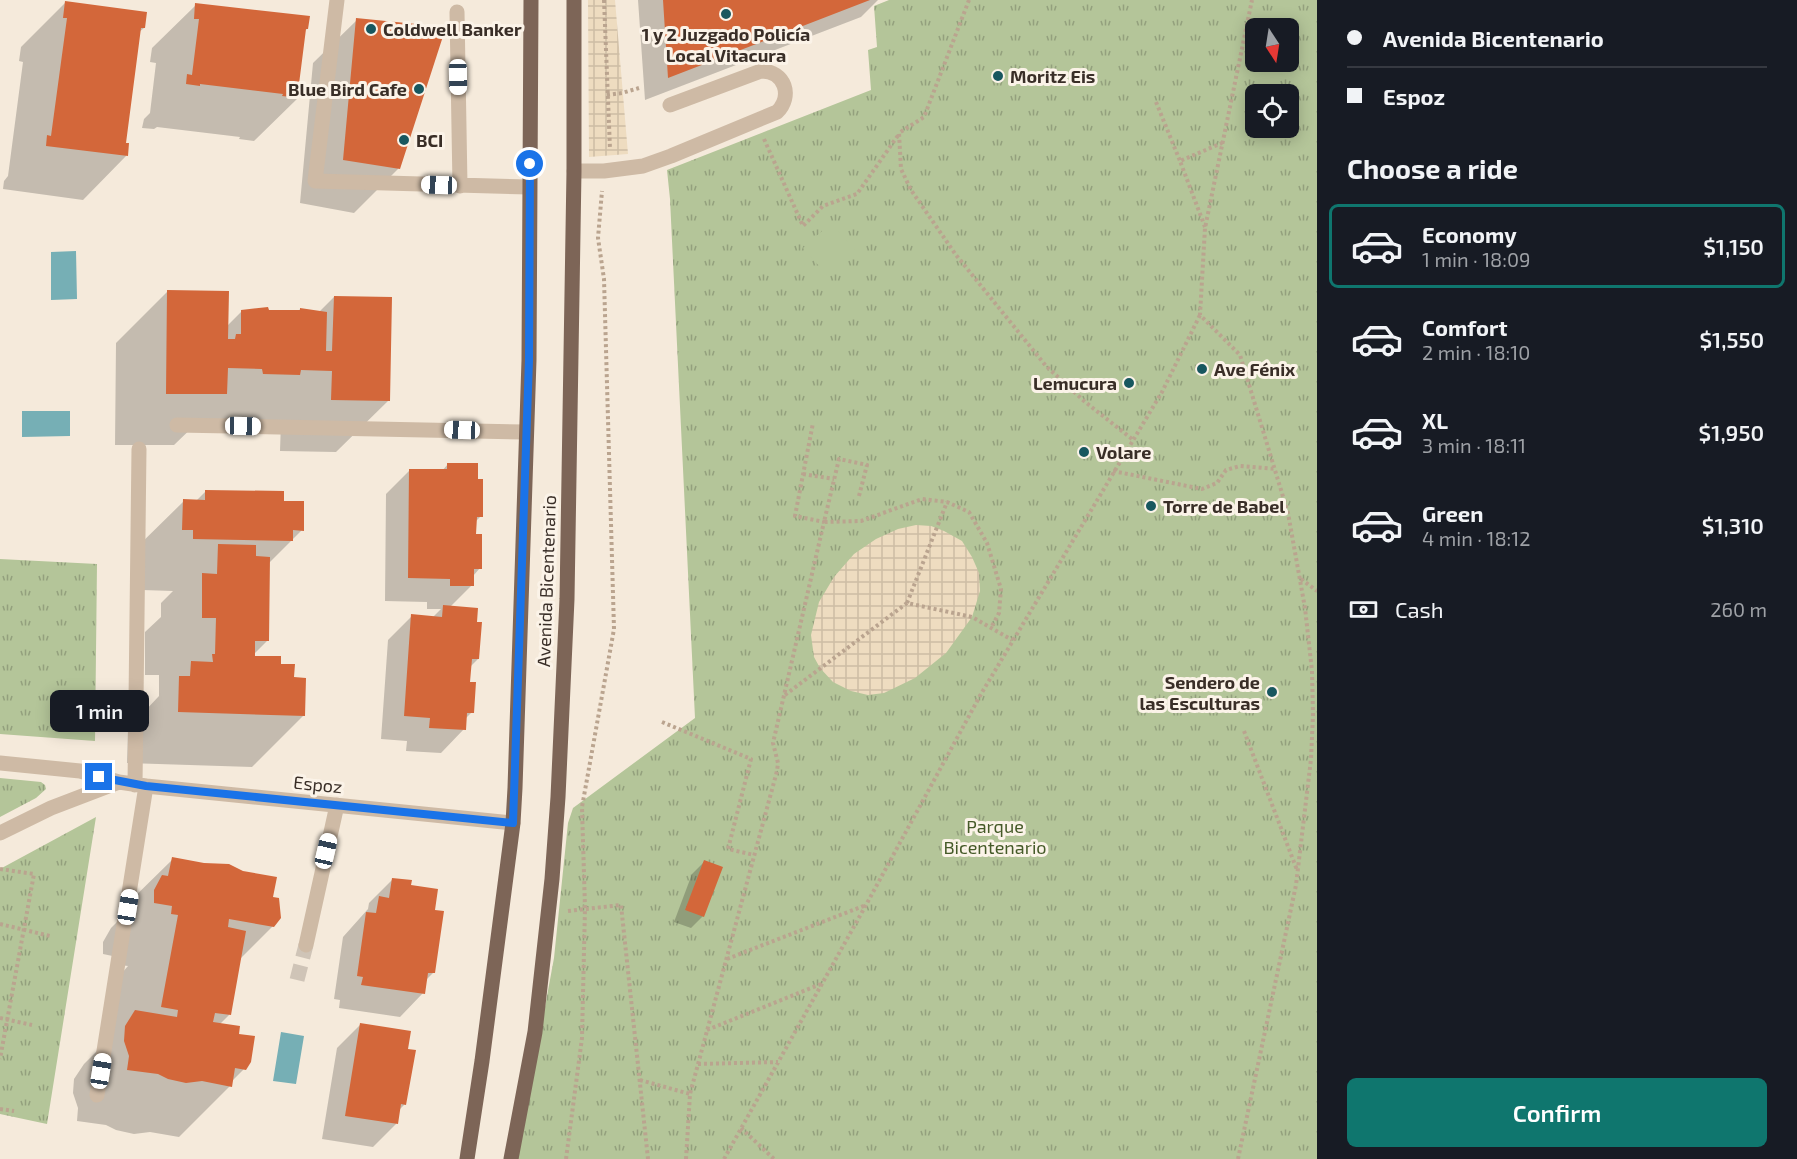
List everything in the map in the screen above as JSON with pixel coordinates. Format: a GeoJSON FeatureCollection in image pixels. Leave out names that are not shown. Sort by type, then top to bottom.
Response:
{"type":"FeatureCollection","features":[{"type":"Feature","properties":{"kind":"main road","name":"Avenida Bicentenario"},"geometry":{"type":"LineString","coordinates":[[467,1159],[513,823],[529,360],[531,0]]}},
{"type":"Feature","properties":{"kind":"main road","name":"Avenida Bicentenario"},"geometry":{"type":"LineString","coordinates":[[510,1159],[535,1032],[558,797],[567,599],[574,171],[574,0]]}},
{"type":"Feature","properties":{"kind":"street"},"geometry":{"type":"LineString","coordinates":[[336,0],[315,181],[529,187]]}},
{"type":"Feature","properties":{"kind":"street"},"geometry":{"type":"LineString","coordinates":[[457,12],[460,186]]}},
{"type":"Feature","properties":{"kind":"street"},"geometry":{"type":"LineString","coordinates":[[574,171],[604,171],[643,166],[777,112],[786,99],[784,84],[775,74],[768,71],[670,105]]}},
{"type":"Feature","properties":{"kind":"street"},"geometry":{"type":"LineString","coordinates":[[177,425],[526,432]]}},
{"type":"Feature","properties":{"kind":"street"},"geometry":{"type":"LineString","coordinates":[[97,1095],[140,785],[139,449]]}},
{"type":"Feature","properties":{"kind":"street","name":"Espoz"},"geometry":{"type":"LineString","coordinates":[[0,763],[80,771],[119,782],[140,785],[513,823]]}},
{"type":"Feature","properties":{"kind":"street","name":"Espoz"},"geometry":{"type":"LineString","coordinates":[[0,833],[51,808],[119,782]]}},
{"type":"Feature","properties":{"kind":"street"},"geometry":{"type":"LineString","coordinates":[[306,945],[337,805]]}},
{"type":"Feature","properties":{"kind":"path"},"geometry":{"type":"LineString","coordinates":[[566,1159],[582,1038],[585,908],[582,807],[614,629],[604,279],[598,238],[604,171],[610,155],[604,0]]}},
{"type":"Feature","properties":{"kind":"path"},"geometry":{"type":"LineString","coordinates":[[756,121],[803,226],[823,206],[857,194],[899,133],[924,117],[969,0]]}},
{"type":"Feature","properties":{"kind":"path"},"geometry":{"type":"LineString","coordinates":[[724,1159],[1012,640],[1162,392],[1200,315],[1205,228],[1252,0]]}},
{"type":"Feature","properties":{"kind":"path"},"geometry":{"type":"LineString","coordinates":[[607,94],[639,88]]}},
{"type":"Feature","properties":{"kind":"path"},"geometry":{"type":"LineString","coordinates":[[1156,102],[1205,228]]}},
{"type":"Feature","properties":{"kind":"path"},"geometry":{"type":"LineString","coordinates":[[899,133],[902,169],[911,190],[956,255],[1046,366],[1084,401],[1132,439]]}},
{"type":"Feature","properties":{"kind":"path"},"geometry":{"type":"LineString","coordinates":[[1180,161],[1223,143]]}},
{"type":"Feature","properties":{"kind":"path"},"geometry":{"type":"LineString","coordinates":[[1200,315],[1240,355],[1288,513],[1300,579],[1312,671],[1311,759],[1289,926],[1238,1159]]}},
{"type":"Feature","properties":{"kind":"path"},"geometry":{"type":"LineString","coordinates":[[813,423],[795,516],[824,522],[861,521],[922,499],[946,502],[969,512],[987,543],[1001,589],[999,613],[991,628]]}},
{"type":"Feature","properties":{"kind":"path"},"geometry":{"type":"LineString","coordinates":[[686,1159],[690,1094],[777,771],[778,763],[773,743],[839,459],[867,465],[860,496]]}},
{"type":"Feature","properties":{"kind":"path"},"geometry":{"type":"LineString","coordinates":[[1113,471],[1202,489],[1217,483],[1226,470],[1239,466],[1275,469]]}},
{"type":"Feature","properties":{"kind":"path"},"geometry":{"type":"LineString","coordinates":[[803,474],[834,479]]}},
{"type":"Feature","properties":{"kind":"path"},"geometry":{"type":"LineString","coordinates":[[784,696],[907,603],[946,502]]}},
{"type":"Feature","properties":{"kind":"path"},"geometry":{"type":"LineString","coordinates":[[1300,579],[1317,591]]}},
{"type":"Feature","properties":{"kind":"path"},"geometry":{"type":"LineString","coordinates":[[907,603],[972,617],[1012,640]]}},
{"type":"Feature","properties":{"kind":"path"},"geometry":{"type":"LineString","coordinates":[[662,722],[750,759],[728,849],[754,855]]}},
{"type":"Feature","properties":{"kind":"path"},"geometry":{"type":"LineString","coordinates":[[1244,731],[1297,872]]}},
{"type":"Feature","properties":{"kind":"path"},"geometry":{"type":"LineString","coordinates":[[0,869],[34,873],[0,1059]]}},
{"type":"Feature","properties":{"kind":"path"},"geometry":{"type":"LineString","coordinates":[[548,915],[585,908],[621,905],[648,1159]]}},
{"type":"Feature","properties":{"kind":"path"},"geometry":{"type":"LineString","coordinates":[[727,959],[866,905]]}},
{"type":"Feature","properties":{"kind":"path"},"geometry":{"type":"LineString","coordinates":[[0,924],[50,936]]}},
{"type":"Feature","properties":{"kind":"path"},"geometry":{"type":"LineString","coordinates":[[707,1030],[822,984]]}},
{"type":"Feature","properties":{"kind":"path"},"geometry":{"type":"LineString","coordinates":[[0,1018],[32,1025]]}},
{"type":"Feature","properties":{"kind":"path"},"geometry":{"type":"LineString","coordinates":[[698,1064],[779,1062]]}},
{"type":"Feature","properties":{"kind":"path"},"geometry":{"type":"LineString","coordinates":[[640,1080],[690,1094]]}},
{"type":"Feature","properties":{"kind":"path"},"geometry":{"type":"LineString","coordinates":[[0,1108],[14,1111]]}},
{"type":"Feature","properties":{"kind":"path"},"geometry":{"type":"LineString","coordinates":[[741,1128],[774,1159]]}},
{"type":"Feature","properties":{"kind":"green space","name":"Parque Bicentenario"},"geometry":{"type":"Polygon","coordinates":[[[889,0],[1317,0],[1317,1159],[517,1159],[554,958],[568,823],[573,808],[695,718],[667,170],[871,90],[868,50],[877,47],[874,6],[889,0]]]}},
{"type":"Feature","properties":{"kind":"green space"},"geometry":{"type":"Polygon","coordinates":[[[831,223],[855,250],[827,275],[803,248],[831,223]]]}},
{"type":"Feature","properties":{"kind":"green space"},"geometry":{"type":"Polygon","coordinates":[[[0,559],[97,564],[95,741],[0,734],[0,559]]]}},
{"type":"Feature","properties":{"kind":"green space"},"geometry":{"type":"Polygon","coordinates":[[[0,778],[41,782],[46,789],[36,798],[0,817],[0,778]]]}},
{"type":"Feature","properties":{"kind":"green space"},"geometry":{"type":"Polygon","coordinates":[[[96,817],[47,1124],[0,1114],[0,869],[96,817]]]}},
{"type":"Feature","properties":{"kind":"shaded area"},"geometry":{"type":"Polygon","coordinates":[[[588,0],[615,0],[628,154],[589,157],[588,0]]]}},
{"type":"Feature","properties":{"kind":"shaded area"},"geometry":{"type":"Polygon","coordinates":[[[916,525],[931,526],[962,541],[972,557],[979,573],[980,591],[972,617],[946,653],[915,678],[884,693],[868,695],[851,691],[833,682],[820,668],[814,657],[811,635],[819,602],[834,577],[854,554],[876,539],[898,529],[916,525]]]}},
{"type":"Feature","properties":{"kind":"water"},"geometry":{"type":"Polygon","coordinates":[[[76,251],[77,299],[51,300],[51,252],[76,251]]]}},
{"type":"Feature","properties":{"kind":"water"},"geometry":{"type":"Polygon","coordinates":[[[22,411],[70,411],[70,436],[22,437],[22,411]]]}},
{"type":"Feature","properties":{"kind":"water"},"geometry":{"type":"Polygon","coordinates":[[[281,1032],[304,1036],[296,1084],[273,1081],[281,1032]]]}},
{"type":"Feature","properties":{"kind":"building"},"geometry":{"type":"Polygon","coordinates":[[[663,0],[870,0],[668,78],[663,0]]]}},
{"type":"Feature","properties":{"kind":"building"},"geometry":{"type":"Polygon","coordinates":[[[65,1],[147,12],[145,28],[141,28],[126,143],[129,143],[128,156],[46,146],[47,135],[51,136],[67,18],[63,18],[65,1]]]}},
{"type":"Feature","properties":{"kind":"building"},"geometry":{"type":"Polygon","coordinates":[[[195,3],[310,16],[308,29],[306,29],[299,84],[301,85],[300,98],[282,96],[283,94],[186,84],[187,74],[192,75],[199,19],[194,19],[195,3]]]}},
{"type":"Feature","properties":{"kind":"building"},"geometry":{"type":"Polygon","coordinates":[[[356,18],[446,27],[400,169],[343,160],[356,18]]]}},
{"type":"Feature","properties":{"kind":"building"},"geometry":{"type":"Polygon","coordinates":[[[167,290],[229,291],[228,339],[235,339],[236,334],[241,334],[241,310],[268,307],[269,310],[300,310],[300,308],[327,312],[326,351],[332,351],[334,296],[392,297],[390,401],[331,400],[332,371],[301,370],[300,375],[263,374],[262,369],[228,368],[227,394],[166,394],[167,290]]]}},
{"type":"Feature","properties":{"kind":"building"},"geometry":{"type":"Polygon","coordinates":[[[447,463],[478,463],[478,479],[483,479],[483,517],[477,517],[476,534],[482,534],[482,569],[474,569],[474,586],[450,586],[450,579],[408,578],[409,469],[447,469],[447,463]]]}},
{"type":"Feature","properties":{"kind":"building"},"geometry":{"type":"Polygon","coordinates":[[[205,490],[284,491],[284,501],[304,501],[304,531],[293,530],[293,541],[193,539],[193,530],[182,530],[183,499],[205,500],[205,490]]]}},
{"type":"Feature","properties":{"kind":"building"},"geometry":{"type":"Polygon","coordinates":[[[218,544],[256,545],[256,556],[270,557],[269,641],[255,641],[255,656],[281,656],[281,664],[295,664],[294,677],[306,678],[305,716],[178,712],[179,676],[190,676],[191,661],[213,662],[212,654],[215,654],[216,618],[202,618],[202,573],[217,574],[218,544]]]}},
{"type":"Feature","properties":{"kind":"building"},"geometry":{"type":"Polygon","coordinates":[[[443,605],[478,608],[477,622],[482,622],[479,659],[472,659],[470,682],[476,682],[474,713],[467,713],[466,730],[429,728],[430,718],[404,716],[411,614],[442,617],[443,605]]]}},
{"type":"Feature","properties":{"kind":"building"},"geometry":{"type":"Polygon","coordinates":[[[172,857],[204,863],[229,864],[243,871],[277,877],[273,897],[279,898],[281,918],[274,927],[229,919],[228,927],[246,931],[231,1015],[215,1013],[213,1022],[240,1026],[239,1034],[255,1036],[251,1062],[246,1070],[235,1068],[232,1087],[202,1081],[186,1083],[158,1074],[127,1070],[129,1056],[124,1041],[125,1026],[135,1010],[177,1017],[178,1010],[161,1007],[178,915],[171,914],[172,906],[154,903],[154,890],[162,875],[168,876],[172,857]]]}},
{"type":"Feature","properties":{"kind":"building"},"geometry":{"type":"Polygon","coordinates":[[[704,860],[723,867],[704,917],[685,910],[704,860]]]}},
{"type":"Feature","properties":{"kind":"building"},"geometry":{"type":"Polygon","coordinates":[[[392,878],[412,880],[411,885],[438,889],[435,910],[444,911],[435,973],[428,973],[425,994],[361,985],[363,977],[357,976],[366,912],[376,913],[379,896],[389,898],[392,878]]]}},
{"type":"Feature","properties":{"kind":"building"},"geometry":{"type":"Polygon","coordinates":[[[360,1023],[411,1031],[408,1049],[416,1050],[406,1105],[401,1104],[398,1124],[345,1116],[360,1023]]]}},
{"type":"Feature","properties":{"kind":"tunnel"},"geometry":{"type":"LineString","coordinates":[[297,980],[306,945]]}},
{"type":"Feature","properties":{"kind":"place","name":"1 y 2 Juzgado Policía Local Vitacura"},"geometry":{"type":"Point","coordinates":[726,14]}},
{"type":"Feature","properties":{"kind":"place","name":"Coldwell Banker"},"geometry":{"type":"Point","coordinates":[371,29]}},
{"type":"Feature","properties":{"kind":"place","name":"Moritz Eis"},"geometry":{"type":"Point","coordinates":[998,76]}},
{"type":"Feature","properties":{"kind":"place","name":"Blue Bird Cafe"},"geometry":{"type":"Point","coordinates":[419,89]}},
{"type":"Feature","properties":{"kind":"place","name":"BCI"},"geometry":{"type":"Point","coordinates":[404,140]}},
{"type":"Feature","properties":{"kind":"place","name":"Ave Fénix"},"geometry":{"type":"Point","coordinates":[1202,369]}},
{"type":"Feature","properties":{"kind":"place","name":"Lemucura"},"geometry":{"type":"Point","coordinates":[1129,383]}},
{"type":"Feature","properties":{"kind":"place","name":"Volare"},"geometry":{"type":"Point","coordinates":[1084,452]}},
{"type":"Feature","properties":{"kind":"place","name":"Torre de Babel"},"geometry":{"type":"Point","coordinates":[1151,506]}},
{"type":"Feature","properties":{"kind":"place","name":"Sendero de las Esculturas"},"geometry":{"type":"Point","coordinates":[1272,692]}},
{"type":"Feature","properties":{"kind":"route"},"geometry":{"type":"LineString","coordinates":[[99,777],[146,786],[513,823],[529,360],[530,164]]}}]}
